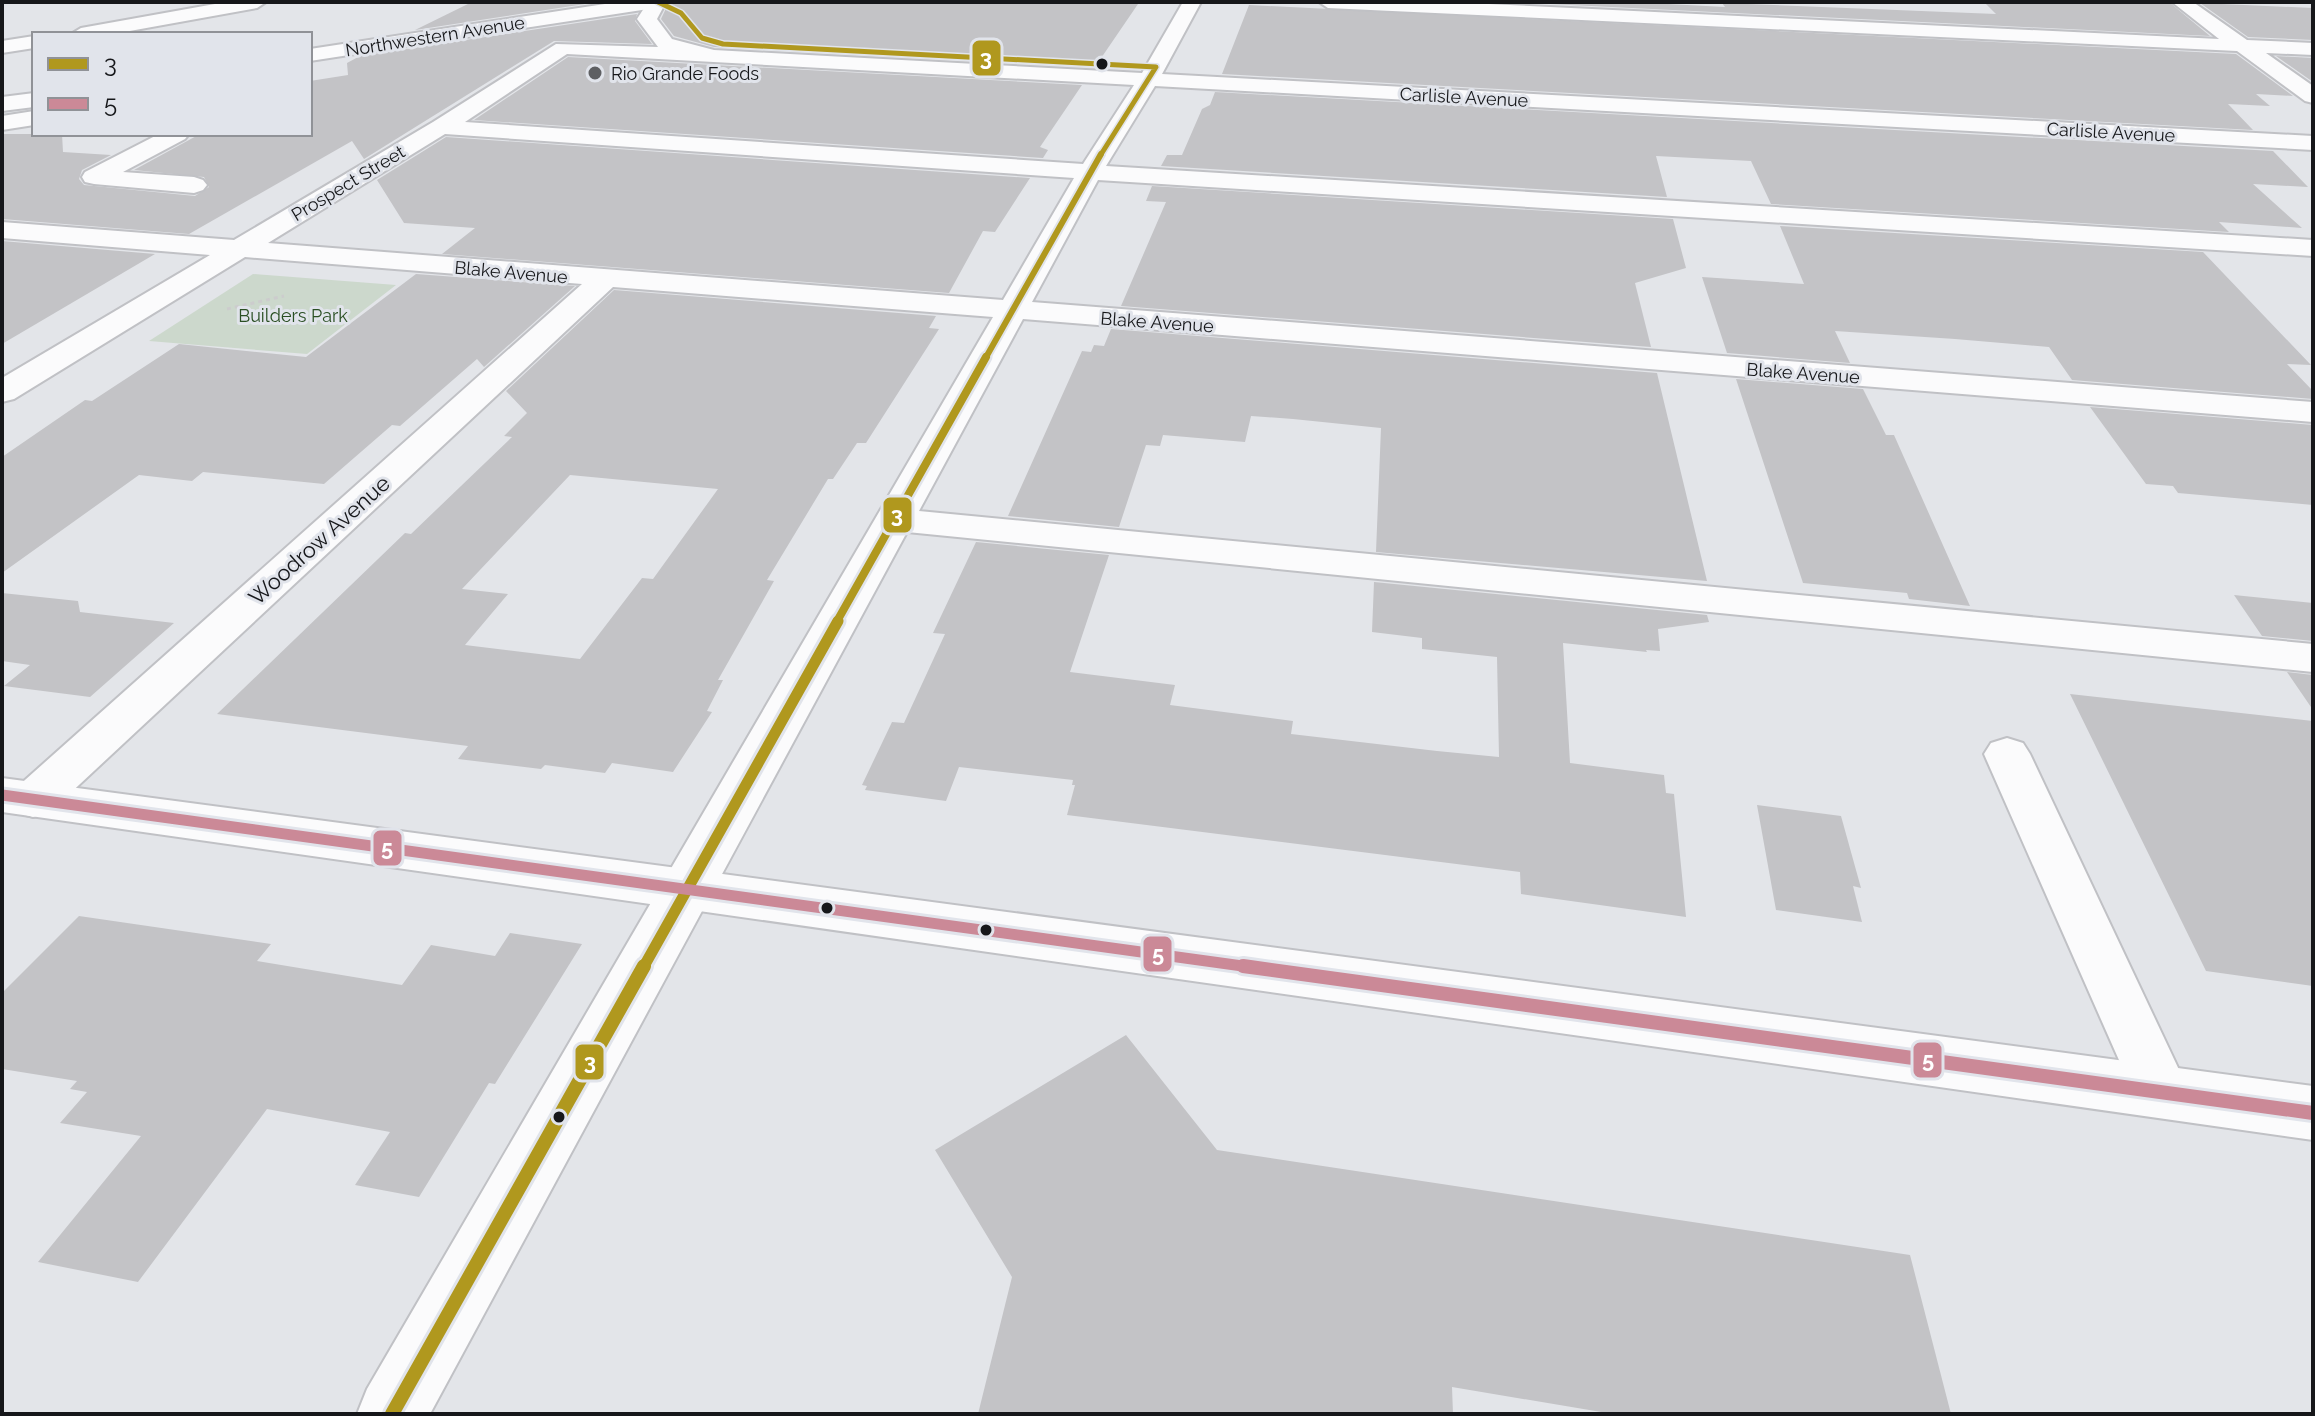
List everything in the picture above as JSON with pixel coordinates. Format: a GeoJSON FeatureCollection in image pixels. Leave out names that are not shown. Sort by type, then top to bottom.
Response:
{"type":"FeatureCollection","features":[{"type":"Feature","properties":{"kind":"street"},"geometry":{"type":"LineString","coordinates":[[92,32],[257,2]]}},
{"type":"Feature","properties":{"kind":"street","name":"Northwestern Avenue"},"geometry":{"type":"LineString","coordinates":[[312,55],[656,2]]}},
{"type":"Feature","properties":{"kind":"street","name":"Carlisle Avenue"},"geometry":{"type":"LineString","coordinates":[[1153,73],[713,56],[665,43],[647,19],[656,2],[681,13],[702,38],[723,44],[2313,143]]}},
{"type":"Feature","properties":{"kind":"street"},"geometry":{"type":"LineString","coordinates":[[392,1414],[1090,172],[1153,73],[1192,2]]}},
{"type":"Feature","properties":{"kind":"street"},"geometry":{"type":"LineString","coordinates":[[1328,2],[2313,49]]}},
{"type":"Feature","properties":{"kind":"street"},"geometry":{"type":"LineString","coordinates":[[2181,2],[2313,96]]}},
{"type":"Feature","properties":{"kind":"street"},"geometry":{"type":"LineString","coordinates":[[2,47],[32,42]]}},
{"type":"Feature","properties":{"kind":"street","name":"Prospect Street"},"geometry":{"type":"LineString","coordinates":[[2,392],[441,127],[563,48],[713,56]]}},
{"type":"Feature","properties":{"kind":"street"},"geometry":{"type":"LineString","coordinates":[[2,123],[19,106]]}},
{"type":"Feature","properties":{"kind":"street","name":"Carlisle Avenue"},"geometry":{"type":"LineString","coordinates":[[1804,109],[2313,130]]}},
{"type":"Feature","properties":{"kind":"street"},"geometry":{"type":"LineString","coordinates":[[441,127],[1090,172],[2313,248]]}},
{"type":"Feature","properties":{"kind":"street"},"geometry":{"type":"LineString","coordinates":[[173,136],[94,177],[194,185]]}},
{"type":"Feature","properties":{"kind":"street","name":"Blake Avenue"},"geometry":{"type":"LineString","coordinates":[[2,230],[2313,412]]}},
{"type":"Feature","properties":{"kind":"street","name":"Woodrow Avenue"},"geometry":{"type":"LineString","coordinates":[[18,798],[605,279]]}},
{"type":"Feature","properties":{"kind":"street"},"geometry":{"type":"LineString","coordinates":[[896,520],[2313,658]]}},
{"type":"Feature","properties":{"kind":"street"},"geometry":{"type":"LineString","coordinates":[[2007,754],[2161,1092]]}},
{"type":"Feature","properties":{"kind":"street"},"geometry":{"type":"LineString","coordinates":[[18,798],[2313,1113]]}},
{"type":"Feature","properties":{"kind":"path"},"geometry":{"type":"LineString","coordinates":[[216,312],[285,296]]}},
{"type":"Feature","properties":{"kind":"green space","name":"Builders Park"},"geometry":{"type":"Polygon","coordinates":[[[253,274],[396,285],[307,354],[149,341],[253,274]]]}},
{"type":"Feature","properties":{"kind":"building"},"geometry":{"type":"Polygon","coordinates":[[[472,2],[598,2],[415,30],[472,2]]]}},
{"type":"Feature","properties":{"kind":"building"},"geometry":{"type":"Polygon","coordinates":[[[669,2],[1138,4],[1095,67],[714,47],[674,36],[661,19],[669,2]]]}},
{"type":"Feature","properties":{"kind":"building"},"geometry":{"type":"Polygon","coordinates":[[[1509,2],[1630,2],[1725,7],[1722,3],[1996,14],[1984,2],[2169,2],[2210,36],[1509,2]]]}},
{"type":"Feature","properties":{"kind":"building"},"geometry":{"type":"Polygon","coordinates":[[[2200,3],[2313,8],[2313,40],[2248,37],[2200,3]]]}},
{"type":"Feature","properties":{"kind":"building"},"geometry":{"type":"Polygon","coordinates":[[[1249,5],[2236,54],[2293,96],[2256,94],[2270,106],[2228,104],[2253,130],[1222,74],[1249,5]]]}},
{"type":"Feature","properties":{"kind":"building"},"geometry":{"type":"Polygon","coordinates":[[[637,14],[635,21],[652,44],[554,41],[364,159],[352,141],[189,234],[2,219],[2,134],[62,136],[63,152],[111,155],[82,170],[79,179],[84,185],[195,196],[209,187],[204,177],[134,170],[196,136],[312,136],[312,81],[348,75],[347,63],[360,56],[637,14]]]}},
{"type":"Feature","properties":{"kind":"building"},"geometry":{"type":"Polygon","coordinates":[[[2276,56],[2313,58],[2313,82],[2276,56]]]}},
{"type":"Feature","properties":{"kind":"building"},"geometry":{"type":"Polygon","coordinates":[[[568,57],[1082,85],[1040,147],[1048,150],[1043,158],[474,120],[568,57]]]}},
{"type":"Feature","properties":{"kind":"building"},"geometry":{"type":"Polygon","coordinates":[[[1215,92],[2273,151],[2308,187],[2253,184],[2302,228],[2219,222],[2229,232],[1771,204],[1751,161],[1656,156],[1667,197],[1161,166],[1167,155],[1182,155],[1202,109],[1210,105],[1215,92]]]}},
{"type":"Feature","properties":{"kind":"building"},"geometry":{"type":"Polygon","coordinates":[[[446,137],[1030,178],[995,232],[983,231],[949,293],[442,254],[475,228],[404,223],[377,180],[446,137]]]}},
{"type":"Feature","properties":{"kind":"building"},"geometry":{"type":"Polygon","coordinates":[[[1152,186],[1673,219],[1686,268],[1635,283],[1651,347],[1121,306],[1166,202],[1146,201],[1152,186]]]}},
{"type":"Feature","properties":{"kind":"building"},"geometry":{"type":"Polygon","coordinates":[[[1780,226],[2203,252],[2311,365],[2287,364],[2313,391],[2313,399],[2072,380],[2049,347],[1955,339],[1835,331],[1850,363],[1727,353],[1702,277],[1804,284],[1780,226]]]}},
{"type":"Feature","properties":{"kind":"building"},"geometry":{"type":"Polygon","coordinates":[[[2,241],[155,254],[2,344],[2,241]]]}},
{"type":"Feature","properties":{"kind":"building"},"geometry":{"type":"Polygon","coordinates":[[[416,274],[575,286],[484,367],[477,359],[400,426],[392,425],[324,484],[203,472],[192,481],[139,475],[2,573],[2,457],[85,400],[92,401],[179,344],[306,357],[416,274]]]}},
{"type":"Feature","properties":{"kind":"building"},"geometry":{"type":"Polygon","coordinates":[[[614,290],[936,316],[929,328],[939,329],[866,443],[857,443],[833,479],[828,479],[767,580],[774,581],[718,680],[723,680],[707,711],[712,712],[673,772],[612,763],[605,773],[458,759],[468,746],[217,714],[405,533],[411,534],[512,437],[504,436],[527,413],[506,391],[614,290]],[[570,475],[462,589],[508,594],[465,645],[580,659],[642,578],[653,579],[718,489],[570,475]]]}},
{"type":"Feature","properties":{"kind":"building"},"geometry":{"type":"Polygon","coordinates":[[[1111,329],[1657,373],[1707,581],[1376,552],[1381,428],[1293,419],[1251,416],[1245,442],[1163,435],[1160,446],[1146,445],[1119,527],[1008,516],[1082,351],[1091,352],[1094,345],[1104,346],[1111,329]]]}},
{"type":"Feature","properties":{"kind":"building"},"geometry":{"type":"Polygon","coordinates":[[[1736,379],[1863,389],[1886,435],[1894,435],[1970,606],[1909,599],[1907,593],[1803,583],[1736,379]]]}},
{"type":"Feature","properties":{"kind":"building"},"geometry":{"type":"Polygon","coordinates":[[[2090,407],[2313,425],[2313,505],[2178,493],[2173,486],[2146,484],[2090,407]]]}},
{"type":"Feature","properties":{"kind":"building"},"geometry":{"type":"Polygon","coordinates":[[[976,542],[1109,555],[1070,672],[1175,685],[1170,705],[1293,721],[1291,734],[1437,751],[1499,757],[1497,657],[1422,649],[1422,638],[1372,632],[1374,582],[1707,615],[1709,622],[1658,629],[1660,651],[1563,643],[1570,763],[1664,775],[1666,793],[1674,794],[1686,917],[1521,894],[1520,872],[1067,815],[1075,785],[1072,785],[1073,780],[959,767],[946,801],[865,790],[867,786],[862,785],[892,722],[904,723],[945,634],[933,633],[976,542]]]}},
{"type":"Feature","properties":{"kind":"building"},"geometry":{"type":"Polygon","coordinates":[[[2,593],[78,601],[80,612],[174,623],[90,697],[4,686],[30,665],[2,661],[2,593]]]}},
{"type":"Feature","properties":{"kind":"building"},"geometry":{"type":"Polygon","coordinates":[[[2234,595],[2313,603],[2313,641],[2262,636],[2234,595]]]}},
{"type":"Feature","properties":{"kind":"building"},"geometry":{"type":"Polygon","coordinates":[[[2287,672],[2313,675],[2313,710],[2287,672]]]}},
{"type":"Feature","properties":{"kind":"building"},"geometry":{"type":"Polygon","coordinates":[[[2070,694],[2313,721],[2313,986],[2206,971],[2070,694]]]}},
{"type":"Feature","properties":{"kind":"building"},"geometry":{"type":"Polygon","coordinates":[[[1757,805],[1841,816],[1861,888],[1853,886],[1862,922],[1776,910],[1757,805]]]}},
{"type":"Feature","properties":{"kind":"building"},"geometry":{"type":"Polygon","coordinates":[[[79,916],[271,944],[257,961],[402,985],[431,945],[495,956],[510,933],[582,944],[495,1084],[489,1083],[419,1197],[355,1185],[390,1132],[267,1109],[138,1282],[38,1262],[141,1136],[60,1123],[87,1092],[70,1089],[77,1081],[2,1069],[2,993],[79,916]]]}},
{"type":"Feature","properties":{"kind":"building"},"geometry":{"type":"Polygon","coordinates":[[[1126,1035],[1217,1150],[1910,1255],[1951,1414],[1613,1414],[1452,1387],[1453,1414],[978,1414],[1012,1277],[935,1150],[1126,1035]]]}},
{"type":"Feature","properties":{"kind":"transit line","name":"3"},"geometry":{"type":"LineString","coordinates":[[392,1414],[1090,172],[1156,67],[723,44],[702,38],[681,13],[658,2]]}},
{"type":"Feature","properties":{"kind":"transit line","name":"5"},"geometry":{"type":"LineString","coordinates":[[2,795],[2313,1113]]}},
{"type":"Feature","properties":{"kind":"place","name":"Rio Grande Foods"},"geometry":{"type":"Point","coordinates":[595,73]}}]}
